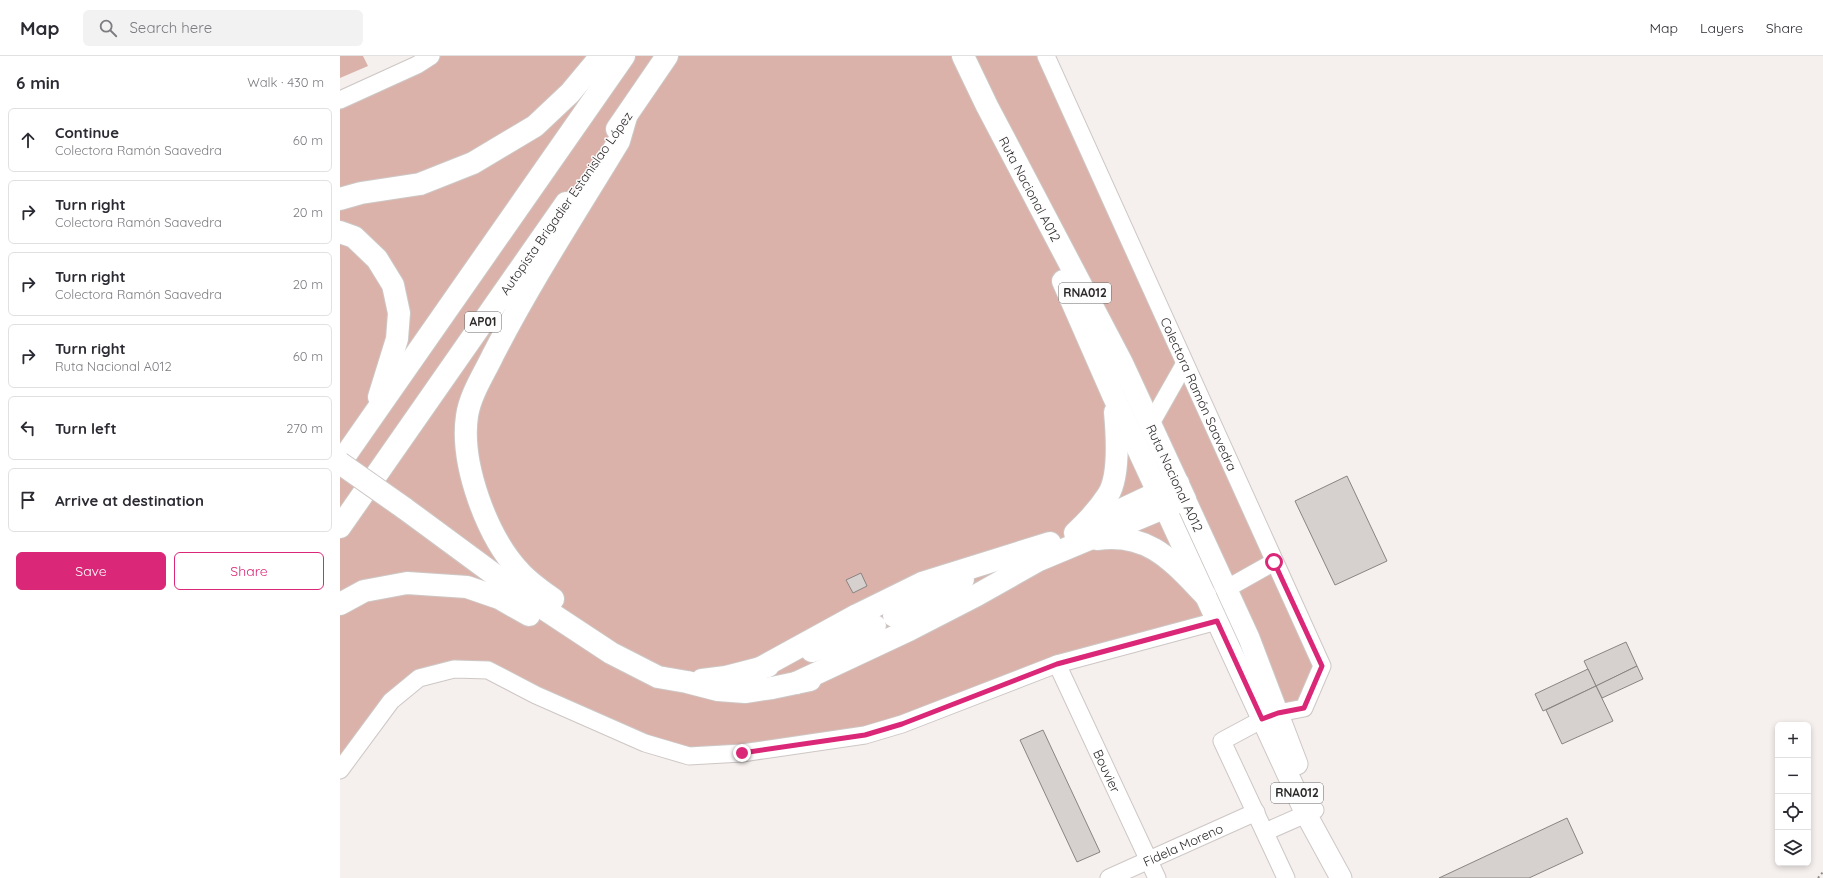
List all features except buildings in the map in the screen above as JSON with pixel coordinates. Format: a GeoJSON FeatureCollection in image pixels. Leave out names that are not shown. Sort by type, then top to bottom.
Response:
{"type":"FeatureCollection","features":[{"type":"Feature","properties":{"kind":"highway"},"geometry":{"type":"LineString","coordinates":[[340,199],[361,193],[420,184],[473,164],[535,126],[570,93],[601,56]]}},
{"type":"Feature","properties":{"kind":"highway","name":"AP01"},"geometry":{"type":"LineString","coordinates":[[340,463],[624,56]]}},
{"type":"Feature","properties":{"kind":"highway","name":"Autopista Brigadier Estanislao López"},"geometry":{"type":"LineString","coordinates":[[340,527],[668,56]]}},
{"type":"Feature","properties":{"kind":"highway","name":"Ruta Nacional A012"},"geometry":{"type":"LineString","coordinates":[[963,56],[987,106],[1122,363],[1181,491]]}},
{"type":"Feature","properties":{"kind":"highway","name":"Ruta Nacional A012"},"geometry":{"type":"LineString","coordinates":[[987,106],[1113,395],[1162,500]]}},
{"type":"Feature","properties":{"kind":"highway"},"geometry":{"type":"LineString","coordinates":[[611,653],[597,636],[520,572],[498,543],[475,494],[466,444],[467,415],[475,392],[513,316],[619,141],[626,117]]}},
{"type":"Feature","properties":{"kind":"highway"},"geometry":{"type":"LineString","coordinates":[[340,232],[354,237],[377,259],[393,285],[399,313],[397,340],[374,414]]}},
{"type":"Feature","properties":{"kind":"highway","name":"RNA012"},"geometry":{"type":"LineString","coordinates":[[1080,537],[1089,521],[1109,494],[1116,467],[1118,436],[1113,395]]}},
{"type":"Feature","properties":{"kind":"highway"},"geometry":{"type":"LineString","coordinates":[[340,463],[514,589],[611,653],[658,677],[687,682],[718,690],[745,692],[772,688],[796,682],[909,630],[977,595],[1080,537],[1181,491]]}},
{"type":"Feature","properties":{"kind":"highway"},"geometry":{"type":"LineString","coordinates":[[755,671],[857,615],[922,583],[1080,537],[1110,537],[1131,540],[1152,547],[1179,568],[1205,595]]}},
{"type":"Feature","properties":{"kind":"highway"},"geometry":{"type":"LineString","coordinates":[[977,595],[936,608],[895,617],[990,563]]}},
{"type":"Feature","properties":{"kind":"highway"},"geometry":{"type":"LineString","coordinates":[[340,604],[364,591],[407,583],[467,587],[500,598],[589,650],[611,653]]}},
{"type":"Feature","properties":{"kind":"highway"},"geometry":{"type":"LineString","coordinates":[[687,682],[726,677],[755,671],[875,626],[827,658],[796,682]]}},
{"type":"Feature","properties":{"kind":"main road","name":"Ruta Nacional A012"},"geometry":{"type":"LineString","coordinates":[[1181,491],[1249,638],[1270,716]]}},
{"type":"Feature","properties":{"kind":"main road","name":"Ruta Nacional A012"},"geometry":{"type":"LineString","coordinates":[[1162,500],[1217,621],[1270,716],[1336,874]]}},
{"type":"Feature","properties":{"kind":"street"},"geometry":{"type":"LineString","coordinates":[[340,100],[417,65],[431,56]]}},
{"type":"Feature","properties":{"kind":"street","name":"Colectora Ramón Saavedra"},"geometry":{"type":"LineString","coordinates":[[1046,56],[1184,364],[1322,666],[1304,708],[1270,716]]}},
{"type":"Feature","properties":{"kind":"street"},"geometry":{"type":"LineString","coordinates":[[1150,425],[1184,364]]}},
{"type":"Feature","properties":{"kind":"street"},"geometry":{"type":"LineString","coordinates":[[1226,589],[1274,562]]}},
{"type":"Feature","properties":{"kind":"street"},"geometry":{"type":"LineString","coordinates":[[340,770],[391,701],[420,678],[454,669],[488,670],[536,695],[645,743],[689,756],[742,753],[865,735],[902,724],[1057,664],[1217,621]]}},
{"type":"Feature","properties":{"kind":"street","name":"Bouvier"},"geometry":{"type":"LineString","coordinates":[[1057,664],[1157,878]]}},
{"type":"Feature","properties":{"kind":"street"},"geometry":{"type":"LineString","coordinates":[[1270,716],[1222,741],[1286,878]]}},
{"type":"Feature","properties":{"kind":"street","name":"Fidela Moreno"},"geometry":{"type":"LineString","coordinates":[[1110,878],[1256,812]]}},
{"type":"Feature","properties":{"kind":"street"},"geometry":{"type":"LineString","coordinates":[[1265,832],[1311,812]]}},
{"type":"Feature","properties":{"kind":"path"},"geometry":{"type":"LineString","coordinates":[[1818,878],[1823,872]]}},
{"type":"Feature","properties":{"kind":"shaded area"},"geometry":{"type":"Polygon","coordinates":[[[340,56],[363,56],[368,66],[340,78],[340,56]]]}},
{"type":"Feature","properties":{"kind":"shaded area"},"geometry":{"type":"Polygon","coordinates":[[[431,56],[1046,56],[1322,666],[1304,708],[1278,713],[1217,621],[1057,664],[902,724],[689,756],[488,670],[419,678],[340,770],[340,100],[431,56]]]}},
{"type":"Feature","properties":{"kind":"route"},"geometry":{"type":"LineString","coordinates":[[742,753],[865,735],[902,724],[1057,664],[1217,621],[1262,719],[1278,713],[1304,708],[1322,666],[1274,562]]}}]}
